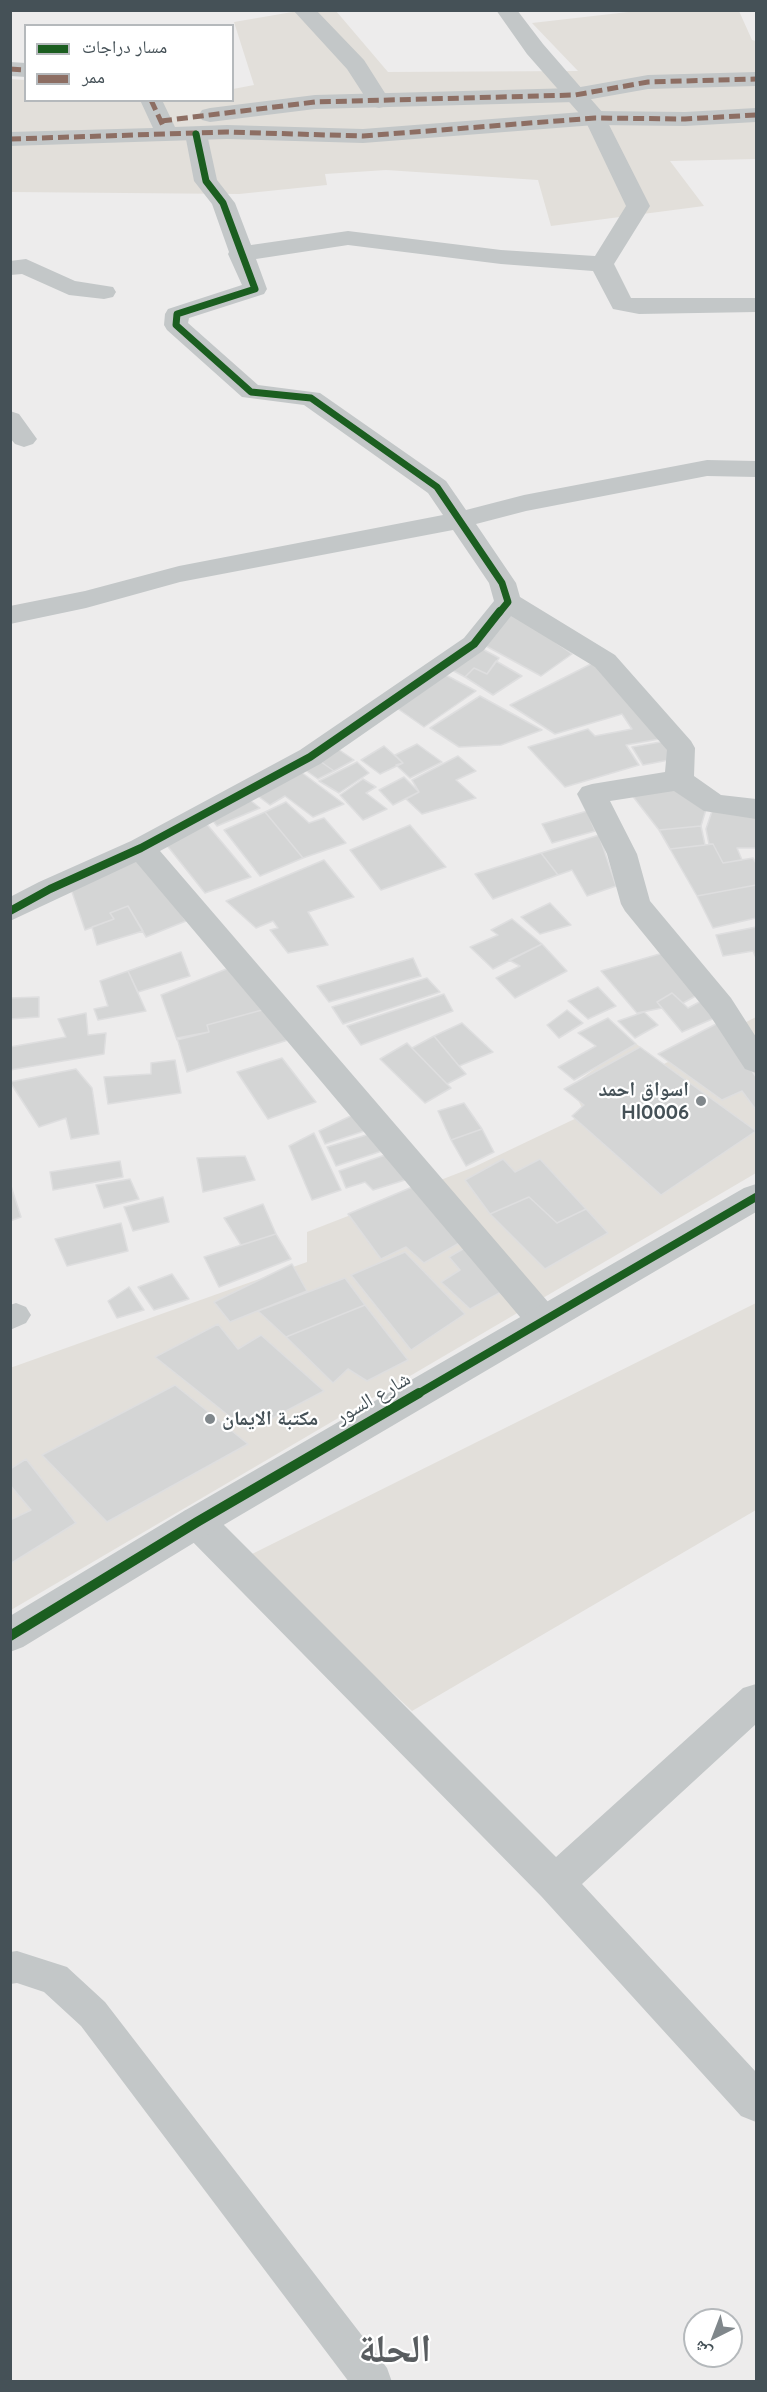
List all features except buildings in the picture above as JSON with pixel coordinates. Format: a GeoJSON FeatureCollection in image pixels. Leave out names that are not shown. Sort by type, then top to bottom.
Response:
{"type":"FeatureCollection","features":[{"type":"Feature","properties":{"kind":"street"},"geometry":{"type":"LineString","coordinates":[[303,10],[356,65],[379,101]]}},
{"type":"Feature","properties":{"kind":"street"},"geometry":{"type":"LineString","coordinates":[[506,10],[595,118],[638,206],[602,264]]}},
{"type":"Feature","properties":{"kind":"street"},"geometry":{"type":"LineString","coordinates":[[10,139],[164,128],[315,102],[575,95],[648,82],[756,79]]}},
{"type":"Feature","properties":{"kind":"street"},"geometry":{"type":"LineString","coordinates":[[152,102],[164,128]]}},
{"type":"Feature","properties":{"kind":"street"},"geometry":{"type":"LineString","coordinates":[[164,128],[196,134],[227,132],[363,136],[595,118],[685,119],[756,115]]}},
{"type":"Feature","properties":{"kind":"street"},"geometry":{"type":"LineString","coordinates":[[196,134],[206,181],[223,203],[240,254],[255,289],[177,314],[176,325],[251,392],[311,398],[436,487],[461,520],[502,583],[508,602],[605,661],[681,748],[679,780]]}},
{"type":"Feature","properties":{"kind":"street"},"geometry":{"type":"LineString","coordinates":[[240,254],[348,238],[501,256],[602,264]]}},
{"type":"Feature","properties":{"kind":"street"},"geometry":{"type":"LineString","coordinates":[[602,264],[622,304],[639,307],[756,305]]}},
{"type":"Feature","properties":{"kind":"street"},"geometry":{"type":"LineString","coordinates":[[10,268],[26,266],[69,288],[104,292]]}},
{"type":"Feature","properties":{"kind":"street"},"geometry":{"type":"LineString","coordinates":[[10,615],[86,599],[180,574],[461,520],[524,503],[707,468],[756,469]]}},
{"type":"Feature","properties":{"kind":"street"},"geometry":{"type":"LineString","coordinates":[[10,910],[50,889],[141,848],[310,757],[367,720],[474,644],[508,602]]}},
{"type":"Feature","properties":{"kind":"street"},"geometry":{"type":"LineString","coordinates":[[756,808],[714,804],[679,780],[592,794],[622,854],[636,904],[720,1006],[756,1061]]}},
{"type":"Feature","properties":{"kind":"street"},"geometry":{"type":"LineString","coordinates":[[141,848],[543,1320]]}},
{"type":"Feature","properties":{"kind":"street","name":"شارع السور"},"geometry":{"type":"LineString","coordinates":[[10,1636],[197,1522],[756,1197]]}},
{"type":"Feature","properties":{"kind":"street"},"geometry":{"type":"LineString","coordinates":[[197,1522],[555,1883],[756,2102]]}},
{"type":"Feature","properties":{"kind":"street"},"geometry":{"type":"LineString","coordinates":[[555,1883],[756,1700]]}},
{"type":"Feature","properties":{"kind":"lane"},"geometry":{"type":"LineString","coordinates":[[10,1968],[17,1967],[55,1979],[93,2014],[373,2382]]}},
{"type":"Feature","properties":{"kind":"shaded area"},"geometry":{"type":"Polygon","coordinates":[[[304,10],[336,11],[388,72],[578,71],[532,23],[637,11],[739,11],[752,40],[756,41],[756,159],[670,161],[704,206],[551,226],[538,180],[386,170],[325,174],[327,185],[239,194],[11,192],[10,79],[24,80],[24,102],[234,102],[234,89],[254,85],[234,22],[304,10]]]}},
{"type":"Feature","properties":{"kind":"shaded area"},"geometry":{"type":"Polygon","coordinates":[[[756,1017],[756,1173],[11,1610],[10,1368],[307,1262],[307,1232],[474,1167],[585,1114],[571,1086],[633,1041],[662,1065],[756,1017]]]}},
{"type":"Feature","properties":{"kind":"shaded area"},"geometry":{"type":"Polygon","coordinates":[[[756,1303],[756,1510],[412,1711],[246,1557],[756,1303]]]}},
{"type":"Feature","properties":{"kind":"marked path"},"geometry":{"type":"LineString","coordinates":[[10,69],[24,70]]}},
{"type":"Feature","properties":{"kind":"marked path"},"geometry":{"type":"LineString","coordinates":[[161,121],[315,102],[575,95],[648,82],[756,79]]}},
{"type":"Feature","properties":{"kind":"marked path"},"geometry":{"type":"LineString","coordinates":[[152,102],[164,128]]}},
{"type":"Feature","properties":{"kind":"marked path"},"geometry":{"type":"LineString","coordinates":[[10,139],[227,132],[363,136],[595,118],[685,119],[756,115]]}},
{"type":"Feature","properties":{"kind":"cycle path"},"geometry":{"type":"LineString","coordinates":[[10,911],[50,889],[141,848],[310,757],[474,644],[508,602],[502,583],[437,487],[311,398],[251,392],[176,325],[177,314],[255,289],[223,203],[206,181],[196,134]]}},
{"type":"Feature","properties":{"kind":"cycle path"},"geometry":{"type":"LineString","coordinates":[[10,1636],[197,1522],[756,1197]]}},
{"type":"Feature","properties":{"kind":"place","name":"اسواق احمد Hl0006"},"geometry":{"type":"Point","coordinates":[701,1101]}},
{"type":"Feature","properties":{"kind":"place","name":"مكتبة الايمان"},"geometry":{"type":"Point","coordinates":[210,1419]}},
{"type":"Feature","properties":{"kind":"district","name":"الحلة"},"geometry":{"type":"Point","coordinates":[395,2350]}}]}
